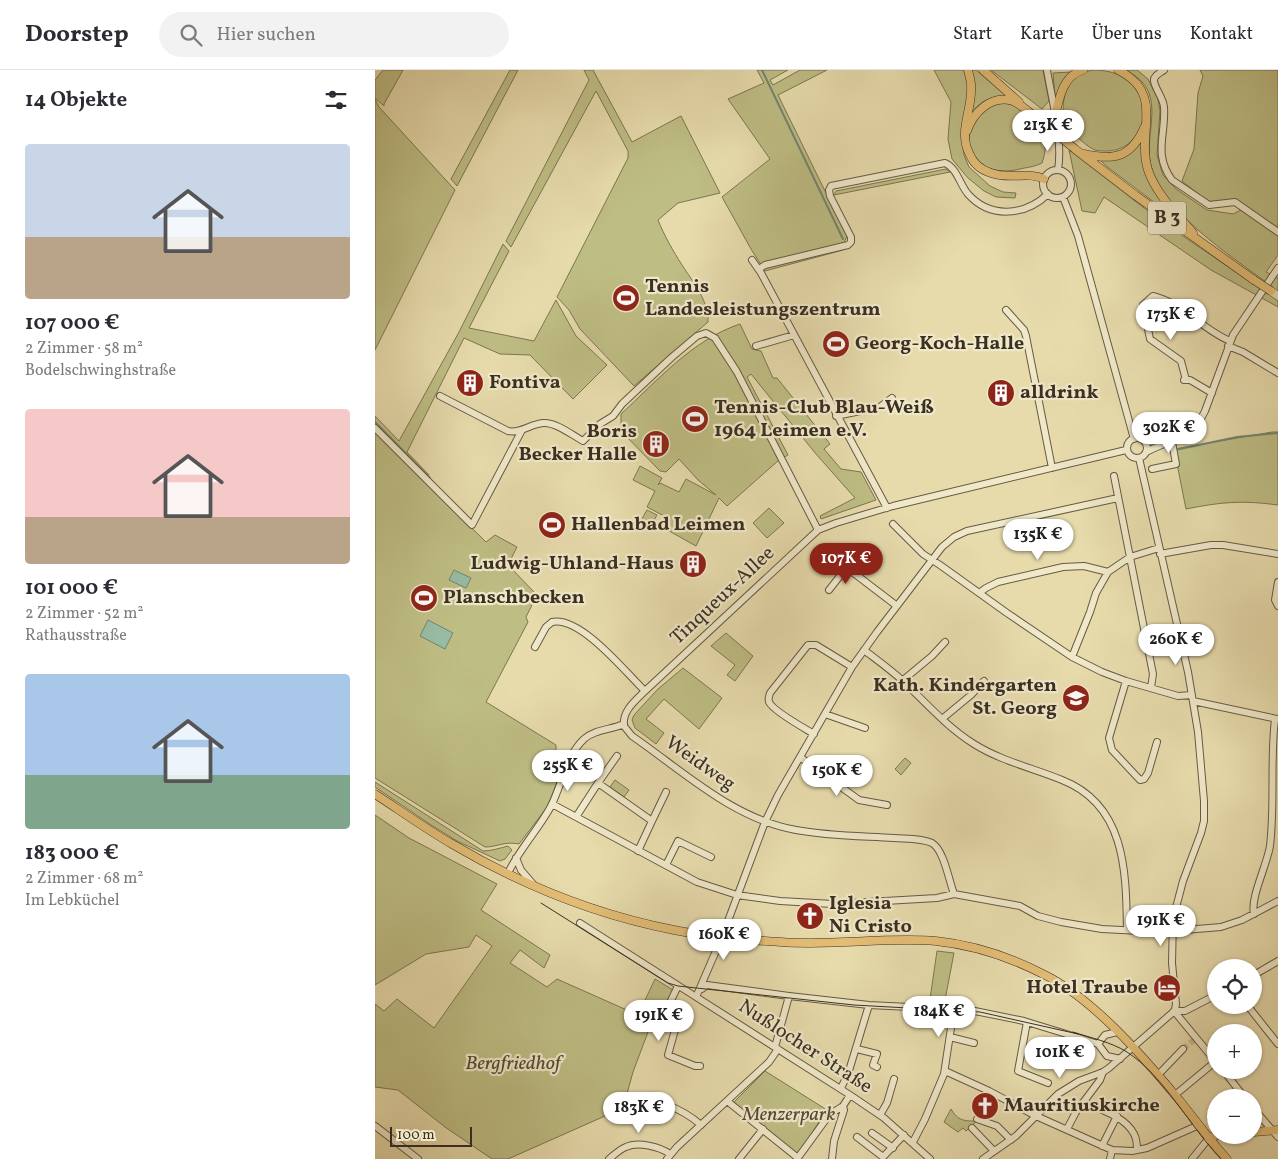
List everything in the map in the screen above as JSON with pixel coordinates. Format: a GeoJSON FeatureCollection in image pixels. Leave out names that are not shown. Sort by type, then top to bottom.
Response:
{"type":"FeatureCollection","features":[{"type":"Feature","properties":{"kind":"main road"},"geometry":{"type":"LineString","coordinates":[[968,70],[971,85],[965,118],[965,143],[972,159],[982,169],[993,174],[1008,177],[1035,176],[1044,179]]}},
{"type":"Feature","properties":{"kind":"main road","name":"B 3"},"geometry":{"type":"LineString","coordinates":[[983,70],[1033,115],[1078,151],[1271,292]]}},
{"type":"Feature","properties":{"kind":"main road"},"geometry":{"type":"LineString","coordinates":[[1055,116],[1064,85],[1078,71],[1083,70]]}},
{"type":"Feature","properties":{"kind":"main road"},"geometry":{"type":"LineString","coordinates":[[1118,70],[1130,77],[1140,88],[1148,108],[1145,150],[1150,176],[1168,203],[1200,241]]}},
{"type":"Feature","properties":{"kind":"main road"},"geometry":{"type":"LineString","coordinates":[[965,143],[971,120],[986,105],[1006,100],[1015,102],[1033,115]]}},
{"type":"Feature","properties":{"kind":"main road"},"geometry":{"type":"LineString","coordinates":[[1078,151],[1105,158],[1123,154],[1137,142],[1147,122]]}},
{"type":"Feature","properties":{"kind":"main road"},"geometry":{"type":"LineString","coordinates":[[375,794],[453,845],[534,885],[579,903],[673,930],[722,937],[792,943],[929,941],[967,946],[1001,955],[1044,974],[1074,992],[1133,1048],[1175,1095],[1207,1135]]}},
{"type":"Feature","properties":{"kind":"main road"},"geometry":{"type":"LineString","coordinates":[[1262,1131],[1275,1130]]}},
{"type":"Feature","properties":{"kind":"main road"},"geometry":{"type":"LineString","coordinates":[[1214,1144],[1227,1159]]}},
{"type":"Feature","properties":{"kind":"street"},"geometry":{"type":"LineString","coordinates":[[1047,70],[1058,136],[1059,170]]}},
{"type":"Feature","properties":{"kind":"street"},"geometry":{"type":"LineString","coordinates":[[1164,70],[1155,77],[1154,81],[1164,106],[1161,150],[1163,161],[1172,180],[1206,204],[1213,206],[1235,202],[1278,232]]}},
{"type":"Feature","properties":{"kind":"street"},"geometry":{"type":"LineString","coordinates":[[759,269],[765,264],[848,245],[851,242],[851,237],[830,196],[829,190],[831,186],[945,163],[951,166],[971,197],[983,207],[995,211],[1010,212],[1022,209],[1034,205],[1048,194]]}},
{"type":"Feature","properties":{"kind":"street"},"geometry":{"type":"LineString","coordinates":[[1059,170],[1067,173],[1071,181],[1070,190],[1057,198],[1048,194],[1044,187],[1044,179],[1050,172],[1059,170]]}},
{"type":"Feature","properties":{"kind":"street"},"geometry":{"type":"LineString","coordinates":[[1063,196],[1078,236],[1134,438]]}},
{"type":"Feature","properties":{"kind":"street"},"geometry":{"type":"LineString","coordinates":[[752,260],[759,269],[887,508]]}},
{"type":"Feature","properties":{"kind":"street"},"geometry":{"type":"LineString","coordinates":[[1179,437],[1153,442],[1134,438],[1127,444],[1126,450],[1131,457],[1139,458],[1146,452],[1172,442],[1192,430],[1200,421],[1229,344],[1245,317],[1271,292],[1278,268]]}},
{"type":"Feature","properties":{"kind":"street"},"geometry":{"type":"LineString","coordinates":[[1212,392],[1184,380],[1181,361],[1150,339],[1143,305],[1153,296],[1165,299],[1229,344],[1278,373]]}},
{"type":"Feature","properties":{"kind":"street"},"geometry":{"type":"LineString","coordinates":[[1006,310],[1024,330],[1026,336],[1052,468]]}},
{"type":"Feature","properties":{"kind":"street"},"geometry":{"type":"LineString","coordinates":[[440,396],[508,430],[522,430],[541,423],[549,423],[583,440],[599,424],[610,419],[617,410],[688,344],[702,334],[710,335],[720,345],[737,372],[819,530]]}},
{"type":"Feature","properties":{"kind":"street"},"geometry":{"type":"LineString","coordinates":[[756,346],[794,335]]}},
{"type":"Feature","properties":{"kind":"street"},"geometry":{"type":"LineString","coordinates":[[837,416],[880,407],[892,398]]}},
{"type":"Feature","properties":{"kind":"street"},"geometry":{"type":"LineString","coordinates":[[375,428],[471,525],[522,430]]}},
{"type":"Feature","properties":{"kind":"street"},"geometry":{"type":"LineString","coordinates":[[1144,441],[1147,446],[1146,452]]}},
{"type":"Feature","properties":{"kind":"street"},"geometry":{"type":"LineString","coordinates":[[1152,469],[1176,464],[1172,442]]}},
{"type":"Feature","properties":{"kind":"street","name":"Tinqueux-Allee"},"geometry":{"type":"LineString","coordinates":[[624,724],[626,712],[645,691],[819,530],[887,508],[1126,450]]}},
{"type":"Feature","properties":{"kind":"street"},"geometry":{"type":"LineString","coordinates":[[983,1159],[1011,1140],[1058,1094],[1079,1081],[1103,1072],[1120,1059],[1174,1011],[1176,1004],[1172,963],[1172,931],[1177,902],[1201,834],[1205,813],[1201,755],[1193,698],[1139,458]]}},
{"type":"Feature","properties":{"kind":"street"},"geometry":{"type":"LineString","coordinates":[[1114,476],[1153,674],[1151,688]]}},
{"type":"Feature","properties":{"kind":"street"},"geometry":{"type":"LineString","coordinates":[[696,997],[701,990],[722,937],[765,822],[800,757],[852,667],[948,542],[967,531],[1118,498]]}},
{"type":"Feature","properties":{"kind":"street"},"geometry":{"type":"LineString","coordinates":[[893,524],[932,561],[1072,657],[1102,672],[1126,681],[1178,696],[1276,719],[1272,745],[1276,806],[1269,847],[1253,903],[1254,914]]}},
{"type":"Feature","properties":{"kind":"street"},"geometry":{"type":"LineString","coordinates":[[1072,657],[1091,612],[1096,592],[1108,572],[1130,557],[1159,551],[1223,544],[1278,554]]}},
{"type":"Feature","properties":{"kind":"street"},"geometry":{"type":"LineString","coordinates":[[821,548],[897,606]]}},
{"type":"Feature","properties":{"kind":"street"},"geometry":{"type":"LineString","coordinates":[[979,594],[998,582],[1063,567],[1084,566],[1108,572]]}},
{"type":"Feature","properties":{"kind":"street"},"geometry":{"type":"LineString","coordinates":[[829,590],[847,567]]}},
{"type":"Feature","properties":{"kind":"street"},"geometry":{"type":"LineString","coordinates":[[1278,582],[1275,600],[1278,606]]}},
{"type":"Feature","properties":{"kind":"street"},"geometry":{"type":"LineString","coordinates":[[535,647],[545,628],[552,622],[568,624],[598,643],[645,691]]}},
{"type":"Feature","properties":{"kind":"street"},"geometry":{"type":"LineString","coordinates":[[902,681],[932,656],[945,642]]}},
{"type":"Feature","properties":{"kind":"street"},"geometry":{"type":"LineString","coordinates":[[814,734],[787,718],[772,706],[769,700],[770,693],[808,645],[816,645],[852,667]]}},
{"type":"Feature","properties":{"kind":"street"},"geometry":{"type":"LineString","coordinates":[[864,650],[902,681],[959,734],[984,750],[1069,783],[1089,795],[1099,805],[1116,835],[1123,858],[1127,884],[1127,930]]}},
{"type":"Feature","properties":{"kind":"street"},"geometry":{"type":"LineString","coordinates":[[942,719],[971,695],[984,681]]}},
{"type":"Feature","properties":{"kind":"street"},"geometry":{"type":"LineString","coordinates":[[1126,681],[1109,738],[1112,750],[1140,780],[1144,779],[1148,773],[1157,742]]}},
{"type":"Feature","properties":{"kind":"street"},"geometry":{"type":"LineString","coordinates":[[825,714],[865,728]]}},
{"type":"Feature","properties":{"kind":"street"},"geometry":{"type":"LineString","coordinates":[[508,873],[552,804],[570,761],[579,745],[597,731],[624,724]]}},
{"type":"Feature","properties":{"kind":"street","name":"Weidweg"},"geometry":{"type":"LineString","coordinates":[[624,724],[626,730],[632,736],[709,791],[735,808],[765,822],[802,831],[930,842],[941,853],[954,894]]}},
{"type":"Feature","properties":{"kind":"street"},"geometry":{"type":"LineString","coordinates":[[576,817],[617,756]]}},
{"type":"Feature","properties":{"kind":"street"},"geometry":{"type":"LineString","coordinates":[[800,757],[859,800],[887,805]]}},
{"type":"Feature","properties":{"kind":"street"},"geometry":{"type":"LineString","coordinates":[[598,783],[652,822]]}},
{"type":"Feature","properties":{"kind":"street"},"geometry":{"type":"LineString","coordinates":[[638,851],[665,792]]}},
{"type":"Feature","properties":{"kind":"street"},"geometry":{"type":"LineString","coordinates":[[552,804],[697,882],[737,895],[833,904],[937,898],[954,894],[1020,906],[1038,916],[1061,922],[1102,929],[1160,932],[1221,927],[1278,902]]}},
{"type":"Feature","properties":{"kind":"street"},"geometry":{"type":"LineString","coordinates":[[666,866],[678,841],[711,857]]}},
{"type":"Feature","properties":{"kind":"street"},"geometry":{"type":"LineString","coordinates":[[516,858],[521,870],[534,885]]}},
{"type":"Feature","properties":{"kind":"street","name":"Nußlocher Straße"},"geometry":{"type":"LineString","coordinates":[[579,924],[841,1088],[880,1115],[913,1142],[930,1159]]}},
{"type":"Feature","properties":{"kind":"street"},"geometry":{"type":"LineString","coordinates":[[1262,971],[1278,962]]}},
{"type":"Feature","properties":{"kind":"street"},"geometry":{"type":"LineString","coordinates":[[701,990],[707,985],[869,1005],[970,1010],[1029,1023],[1098,1044],[1107,1056],[1120,1059]]}},
{"type":"Feature","properties":{"kind":"street"},"geometry":{"type":"LineString","coordinates":[[678,986],[663,1017],[675,1030],[668,1055],[695,1066],[700,1066]]}},
{"type":"Feature","properties":{"kind":"street"},"geometry":{"type":"LineString","coordinates":[[609,1159],[625,1147],[634,1145],[667,1152],[669,1157],[769,1062],[777,1048],[789,996]]}},
{"type":"Feature","properties":{"kind":"street"},"geometry":{"type":"LineString","coordinates":[[1174,1011],[1185,1011],[1207,1000]]}},
{"type":"Feature","properties":{"kind":"street"},"geometry":{"type":"LineString","coordinates":[[841,1088],[857,1049],[869,1005]]}},
{"type":"Feature","properties":{"kind":"street"},"geometry":{"type":"LineString","coordinates":[[913,1142],[945,1071],[954,1008]]}},
{"type":"Feature","properties":{"kind":"street"},"geometry":{"type":"LineString","coordinates":[[1174,1011],[1207,1051]]}},
{"type":"Feature","properties":{"kind":"street"},"geometry":{"type":"LineString","coordinates":[[1254,1014],[1278,1044]]}},
{"type":"Feature","properties":{"kind":"street"},"geometry":{"type":"LineString","coordinates":[[1029,1023],[1019,1071],[1048,1083]]}},
{"type":"Feature","properties":{"kind":"street"},"geometry":{"type":"LineString","coordinates":[[1098,1044],[1105,1035],[1117,1032]]}},
{"type":"Feature","properties":{"kind":"street"},"geometry":{"type":"LineString","coordinates":[[950,1037],[974,1044]]}},
{"type":"Feature","properties":{"kind":"street"},"geometry":{"type":"LineString","coordinates":[[857,1049],[877,1054],[873,1065]]}},
{"type":"Feature","properties":{"kind":"street"},"geometry":{"type":"LineString","coordinates":[[1158,1075],[1183,1049]]}},
{"type":"Feature","properties":{"kind":"street"},"geometry":{"type":"LineString","coordinates":[[1175,1095],[1207,1069]]}},
{"type":"Feature","properties":{"kind":"street"},"geometry":{"type":"LineString","coordinates":[[945,1071],[989,1090],[1037,1116],[1112,1150],[1147,1148],[1199,1125]]}},
{"type":"Feature","properties":{"kind":"street"},"geometry":{"type":"LineString","coordinates":[[1067,1129],[1083,1102],[1100,1080],[1103,1072]]}},
{"type":"Feature","properties":{"kind":"street"},"geometry":{"type":"LineString","coordinates":[[880,1115],[887,1103],[894,1079]]}},
{"type":"Feature","properties":{"kind":"street"},"geometry":{"type":"LineString","coordinates":[[1230,1079],[1238,1089]]}},
{"type":"Feature","properties":{"kind":"street"},"geometry":{"type":"LineString","coordinates":[[727,1101],[798,1158],[827,1118],[843,1106],[851,1095]]}},
{"type":"Feature","properties":{"kind":"street"},"geometry":{"type":"LineString","coordinates":[[628,1099],[646,1099],[664,1104],[692,1117],[701,1126]]}},
{"type":"Feature","properties":{"kind":"street"},"geometry":{"type":"LineString","coordinates":[[832,1159],[834,1141],[845,1110],[843,1106]]}},
{"type":"Feature","properties":{"kind":"street"},"geometry":{"type":"LineString","coordinates":[[1095,1107],[1117,1116],[1135,1135],[1137,1150]]}},
{"type":"Feature","properties":{"kind":"street"},"geometry":{"type":"LineString","coordinates":[[1102,1146],[1117,1116]]}},
{"type":"Feature","properties":{"kind":"street"},"geometry":{"type":"LineString","coordinates":[[1262,1117],[1275,1130],[1278,1137]]}},
{"type":"Feature","properties":{"kind":"street"},"geometry":{"type":"LineString","coordinates":[[977,1119],[997,1126],[1011,1140]]}},
{"type":"Feature","properties":{"kind":"street"},"geometry":{"type":"LineString","coordinates":[[375,1126],[414,1158]]}},
{"type":"Feature","properties":{"kind":"street"},"geometry":{"type":"LineString","coordinates":[[972,1128],[994,1152]]}},
{"type":"Feature","properties":{"kind":"street"},"geometry":{"type":"LineString","coordinates":[[739,1159],[763,1129]]}},
{"type":"Feature","properties":{"kind":"street"},"geometry":{"type":"LineString","coordinates":[[872,1133],[893,1148]]}},
{"type":"Feature","properties":{"kind":"street"},"geometry":{"type":"LineString","coordinates":[[857,1137],[883,1157],[904,1135]]}},
{"type":"Feature","properties":{"kind":"street"},"geometry":{"type":"LineString","coordinates":[[1192,1159],[1207,1140]]}},
{"type":"Feature","properties":{"kind":"street"},"geometry":{"type":"LineString","coordinates":[[1110,1159],[1112,1150]]}},
{"type":"Feature","properties":{"kind":"green space"},"geometry":{"type":"Polygon","coordinates":[[[383,70],[403,70],[384,106],[375,98],[375,80],[383,70]]]}},
{"type":"Feature","properties":{"kind":"green space"},"geometry":{"type":"Polygon","coordinates":[[[510,70],[518,70],[457,186],[451,179],[510,70]]]}},
{"type":"Feature","properties":{"kind":"green space"},"geometry":{"type":"Polygon","coordinates":[[[584,70],[593,70],[632,142],[681,116],[720,193],[678,203],[658,220],[672,249],[703,299],[708,314],[708,322],[634,386],[580,329],[569,310],[557,297],[628,158],[628,151],[596,91],[511,247],[506,241],[589,80],[584,70]]]}},
{"type":"Feature","properties":{"kind":"green space"},"geometry":{"type":"Polygon","coordinates":[[[757,70],[788,70],[770,80],[773,85],[800,70],[827,70],[778,95],[847,236],[841,245],[843,250],[765,271],[722,197],[770,159],[728,99],[764,83],[757,70]]]}},
{"type":"Feature","properties":{"kind":"green space"},"geometry":{"type":"Polygon","coordinates":[[[934,70],[965,70],[969,86],[962,139],[964,155],[969,167],[990,186],[1003,192],[1016,193],[1015,198],[996,197],[984,191],[968,178],[952,159],[948,139],[951,102],[934,70]]]}},
{"type":"Feature","properties":{"kind":"green space"},"geometry":{"type":"Polygon","coordinates":[[[970,70],[976,70],[1007,97],[995,97],[985,101],[976,107],[969,116],[970,70]]]}},
{"type":"Feature","properties":{"kind":"green space"},"geometry":{"type":"Polygon","coordinates":[[[991,70],[1043,70],[1049,101],[1042,109],[991,70]]]}},
{"type":"Feature","properties":{"kind":"green space"},"geometry":{"type":"Polygon","coordinates":[[[1093,70],[1116,74],[1132,84],[1141,98],[1143,114],[1140,130],[1130,143],[1115,150],[1092,149],[1065,126],[1063,108],[1066,91],[1076,77],[1093,70]]]}},
{"type":"Feature","properties":{"kind":"green space"},"geometry":{"type":"Polygon","coordinates":[[[1125,70],[1137,70],[1148,79],[1158,99],[1160,111],[1157,155],[1163,175],[1176,189],[1207,210],[1233,214],[1241,210],[1234,205],[1207,201],[1182,181],[1194,149],[1198,93],[1203,76],[1200,70],[1278,70],[1278,255],[1266,272],[1278,278],[1278,291],[1207,238],[1174,206],[1162,189],[1153,172],[1150,158],[1149,144],[1152,116],[1148,90],[1139,79],[1125,70]]]}},
{"type":"Feature","properties":{"kind":"green space"},"geometry":{"type":"Polygon","coordinates":[[[1072,72],[1056,97],[1053,73],[1072,72]]]}},
{"type":"Feature","properties":{"kind":"green space"},"geometry":{"type":"Polygon","coordinates":[[[375,99],[379,107],[455,190],[375,350],[375,99]]]}},
{"type":"Feature","properties":{"kind":"green space"},"geometry":{"type":"Polygon","coordinates":[[[1000,103],[1010,104],[1019,108],[1040,129],[1045,141],[1042,163],[1020,169],[1001,171],[986,167],[976,158],[970,147],[970,135],[974,122],[984,111],[1000,103]]]}},
{"type":"Feature","properties":{"kind":"green space"},"geometry":{"type":"Polygon","coordinates":[[[1144,140],[1144,165],[1147,175],[1151,184],[1178,220],[1100,160],[1144,140]]]}},
{"type":"Feature","properties":{"kind":"green space"},"geometry":{"type":"Polygon","coordinates":[[[1069,150],[1161,221],[1278,301],[1278,307],[1211,270],[1104,197],[1095,213],[1082,211],[1069,150]]]}},
{"type":"Feature","properties":{"kind":"green space"},"geometry":{"type":"Polygon","coordinates":[[[946,169],[950,172],[834,195],[836,191],[946,169]]]}},
{"type":"Feature","properties":{"kind":"green space"},"geometry":{"type":"Polygon","coordinates":[[[503,244],[509,251],[469,328],[534,341],[556,300],[576,336],[607,365],[573,399],[530,355],[500,354],[464,338],[407,452],[429,475],[423,480],[486,542],[495,535],[517,547],[508,565],[537,595],[526,617],[528,622],[486,702],[556,745],[556,767],[561,771],[548,806],[519,844],[509,843],[485,847],[375,778],[375,416],[399,441],[459,332],[503,244]]]}},
{"type":"Feature","properties":{"kind":"green space","name":"Tennis-Club Blau-Weiß 1964 Leimen e.V."},"geometry":{"type":"Polygon","coordinates":[[[740,324],[752,349],[761,351],[773,378],[777,378],[830,444],[824,449],[841,469],[861,472],[876,500],[821,519],[820,516],[855,498],[816,454],[751,374],[747,377],[788,455],[779,460],[727,506],[719,498],[696,546],[662,527],[666,517],[647,507],[655,491],[633,480],[640,466],[662,478],[658,485],[660,483],[679,492],[686,479],[716,495],[698,480],[679,459],[666,472],[660,471],[621,431],[621,414],[662,375],[691,351],[706,340],[740,324]]]}},
{"type":"Feature","properties":{"kind":"green space"},"geometry":{"type":"Polygon","coordinates":[[[1278,432],[1278,505],[1232,502],[1186,509],[1174,449],[1278,432]]]}},
{"type":"Feature","properties":{"kind":"green space"},"geometry":{"type":"Polygon","coordinates":[[[769,508],[784,523],[767,538],[753,523],[769,508]]]}},
{"type":"Feature","properties":{"kind":"green space"},"geometry":{"type":"Polygon","coordinates":[[[647,510],[657,515],[649,529],[639,524],[647,510]]]}},
{"type":"Feature","properties":{"kind":"green space"},"geometry":{"type":"Polygon","coordinates":[[[726,633],[753,656],[735,681],[727,675],[735,665],[711,646],[726,633]]]}},
{"type":"Feature","properties":{"kind":"green space"},"geometry":{"type":"Polygon","coordinates":[[[683,668],[722,698],[699,729],[664,699],[646,719],[664,733],[656,744],[635,728],[632,720],[634,715],[658,689],[683,668]]]}},
{"type":"Feature","properties":{"kind":"green space"},"geometry":{"type":"Polygon","coordinates":[[[905,758],[911,763],[901,775],[895,769],[905,758]]]}},
{"type":"Feature","properties":{"kind":"green space"},"geometry":{"type":"Polygon","coordinates":[[[615,780],[629,790],[624,797],[610,787],[615,780]]]}},
{"type":"Feature","properties":{"kind":"green space"},"geometry":{"type":"Polygon","coordinates":[[[375,782],[483,851],[508,846],[512,850],[505,859],[500,861],[457,841],[375,787],[375,782]]]}},
{"type":"Feature","properties":{"kind":"green space","name":"Bergfriedhof"},"geometry":{"type":"Polygon","coordinates":[[[375,815],[409,838],[497,884],[481,910],[550,955],[544,968],[520,950],[510,963],[547,987],[557,979],[638,1015],[655,979],[673,990],[656,1026],[651,1024],[633,1072],[623,1108],[508,1159],[492,1159],[445,1127],[398,1090],[375,1087],[375,1004],[384,1011],[397,999],[434,1028],[492,946],[476,935],[469,947],[426,954],[375,985],[375,815]]]}},
{"type":"Feature","properties":{"kind":"green space"},"geometry":{"type":"Polygon","coordinates":[[[937,951],[954,953],[945,1000],[930,999],[937,951]]]}},
{"type":"Feature","properties":{"kind":"green space","name":"Menzerpark"},"geometry":{"type":"Polygon","coordinates":[[[765,1071],[827,1110],[798,1154],[733,1103],[765,1071]]]}},
{"type":"Feature","properties":{"kind":"green space"},"geometry":{"type":"Polygon","coordinates":[[[951,1109],[962,1120],[977,1121],[966,1131],[963,1128],[958,1132],[944,1122],[951,1109]]]}},
{"type":"Feature","properties":{"kind":"shaded area"},"geometry":{"type":"Polygon","coordinates":[[[454,570],[471,578],[466,588],[449,580],[454,570]]]}},
{"type":"Feature","properties":{"kind":"shaded area"},"geometry":{"type":"Polygon","coordinates":[[[428,620],[453,633],[445,649],[420,636],[428,620]]]}},
{"type":"Feature","properties":{"kind":"waterway"},"geometry":{"type":"LineString","coordinates":[[762,70],[843,239]]}},
{"type":"Feature","properties":{"kind":"waterway"},"geometry":{"type":"LineString","coordinates":[[375,422],[430,478]]}},
{"type":"Feature","properties":{"kind":"waterway"},"geometry":{"type":"LineString","coordinates":[[1175,450],[1237,437],[1278,433]]}},
{"type":"Feature","properties":{"kind":"tunnel"},"geometry":{"type":"LineString","coordinates":[[1183,1049],[1195,1039]]}},
{"type":"Feature","properties":{"kind":"tram line"},"geometry":{"type":"LineString","coordinates":[[541,903],[668,983],[678,986],[854,1005],[980,1012],[1078,1034]]}},
{"type":"Feature","properties":{"kind":"tram line"},"geometry":{"type":"LineString","coordinates":[[1073,1032],[1114,1046],[1127,1052],[1140,1062],[1165,1088],[1221,1159]]}},
{"type":"Feature","properties":{"kind":"place","name":"Tennis Landesleistungszentrum"},"geometry":{"type":"Point","coordinates":[626,298]}},
{"type":"Feature","properties":{"kind":"place","name":"Georg-Koch-Halle"},"geometry":{"type":"Point","coordinates":[836,344]}},
{"type":"Feature","properties":{"kind":"place","name":"Fontiva"},"geometry":{"type":"Point","coordinates":[470,383]}},
{"type":"Feature","properties":{"kind":"place","name":"alldrink"},"geometry":{"type":"Point","coordinates":[1001,393]}},
{"type":"Feature","properties":{"kind":"place","name":"Tennis-Club Blau-Weiß 1964 Leimen e.V."},"geometry":{"type":"Point","coordinates":[695,419]}},
{"type":"Feature","properties":{"kind":"place","name":"Boris Becker Halle"},"geometry":{"type":"Point","coordinates":[656,444]}},
{"type":"Feature","properties":{"kind":"place","name":"Hallenbad Leimen"},"geometry":{"type":"Point","coordinates":[552,525]}},
{"type":"Feature","properties":{"kind":"place","name":"Ludwig-Uhland-Haus"},"geometry":{"type":"Point","coordinates":[693,564]}},
{"type":"Feature","properties":{"kind":"place","name":"Planschbecken"},"geometry":{"type":"Point","coordinates":[424,598]}},
{"type":"Feature","properties":{"kind":"place","name":"Kath. Kindergarten St. Georg"},"geometry":{"type":"Point","coordinates":[1076,698]}},
{"type":"Feature","properties":{"kind":"place","name":"Iglesia Ni Cristo"},"geometry":{"type":"Point","coordinates":[810,916]}},
{"type":"Feature","properties":{"kind":"place","name":"Hotel Traube"},"geometry":{"type":"Point","coordinates":[1167,988]}},
{"type":"Feature","properties":{"kind":"place","name":"Mauritiuskirche"},"geometry":{"type":"Point","coordinates":[985,1106]}}]}
